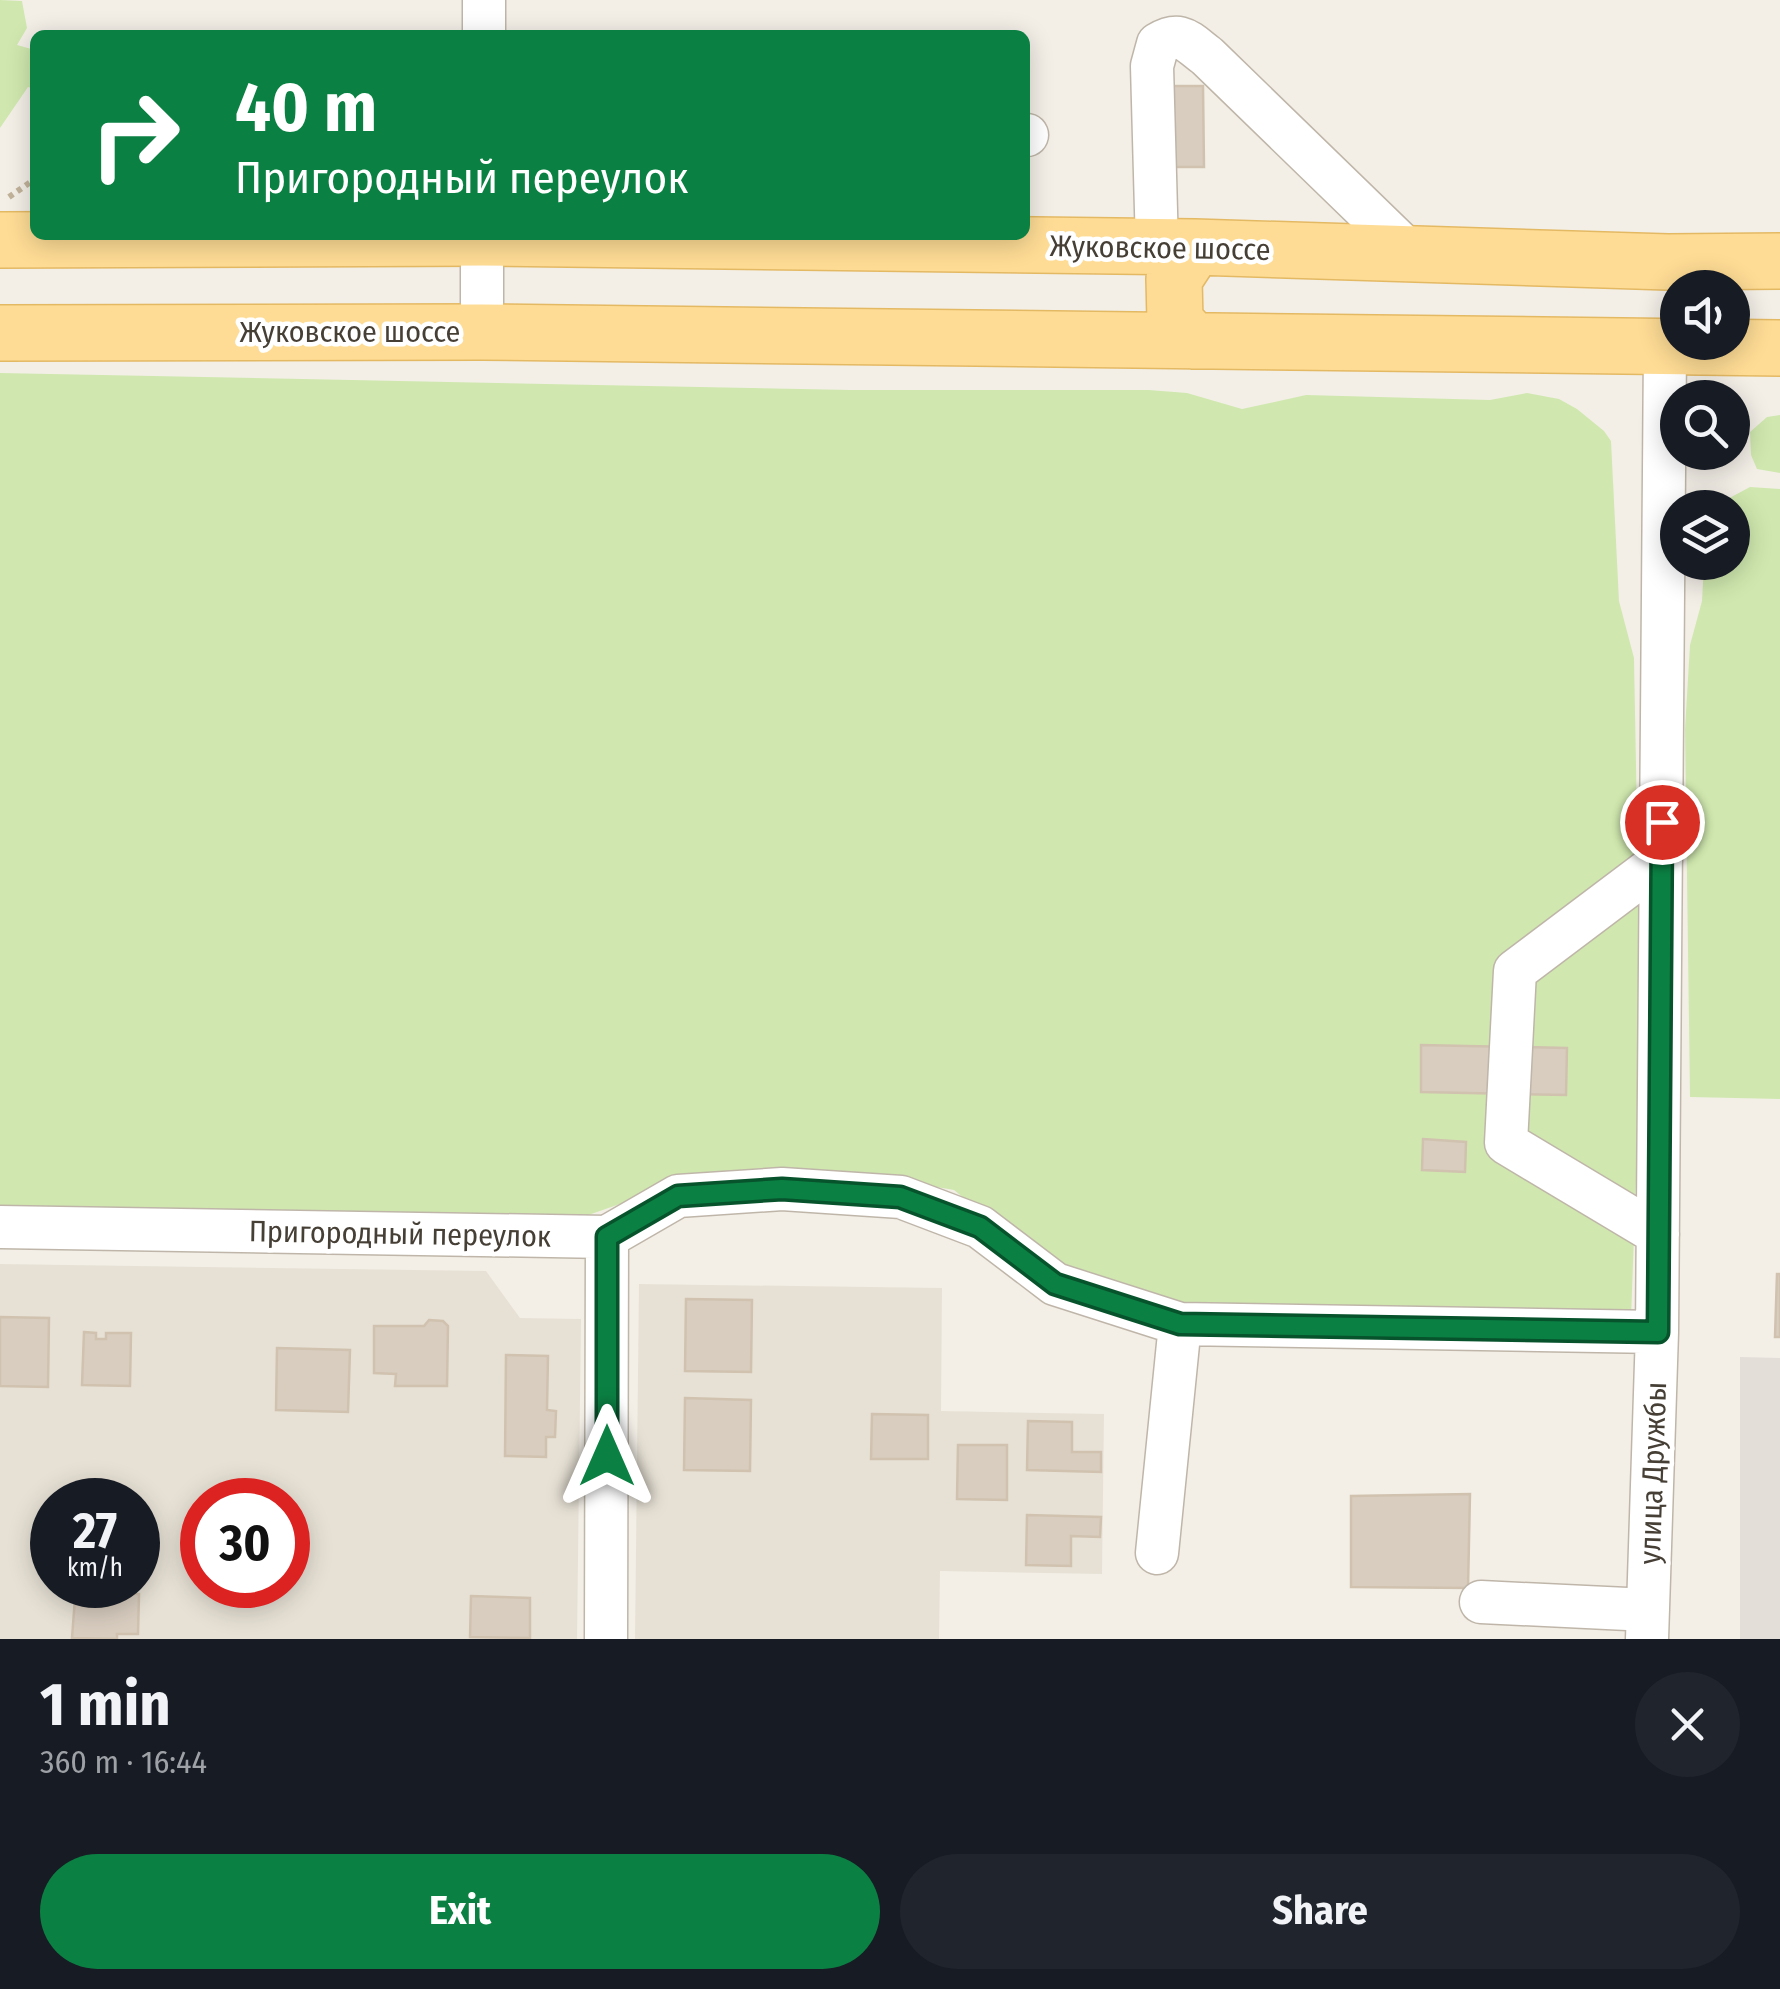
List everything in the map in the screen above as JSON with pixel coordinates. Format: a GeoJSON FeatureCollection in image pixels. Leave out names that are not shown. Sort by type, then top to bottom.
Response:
{"type":"FeatureCollection","features":[{"type":"Feature","properties":{"kind":"main road","name":"Жуковское шоссе"},"geometry":{"type":"LineString","coordinates":[[0,240],[30,240]]}},
{"type":"Feature","properties":{"kind":"main road","name":"Жуковское шоссе"},"geometry":{"type":"LineString","coordinates":[[820,240],[1668,262],[1780,261]]}},
{"type":"Feature","properties":{"kind":"main road"},"geometry":{"type":"LineString","coordinates":[[1176,247],[1175,321],[1193,342]]}},
{"type":"Feature","properties":{"kind":"main road","name":"Жуковское шоссе"},"geometry":{"type":"LineString","coordinates":[[0,333],[482,332],[1660,348]]}},
{"type":"Feature","properties":{"kind":"main road","name":"Жуковское шоссе"},"geometry":{"type":"LineString","coordinates":[[1750,348],[1780,348]]}},
{"type":"Feature","properties":{"kind":"street"},"geometry":{"type":"LineString","coordinates":[[484,0],[484,30]]}},
{"type":"Feature","properties":{"kind":"street"},"geometry":{"type":"LineString","coordinates":[[1176,247],[1152,66],[1158,44],[1171,36],[1181,38],[1207,56],[1411,254]]}},
{"type":"Feature","properties":{"kind":"street"},"geometry":{"type":"LineString","coordinates":[[482,240],[482,332]]}},
{"type":"Feature","properties":{"kind":"street","name":"улица Дружбы"},"geometry":{"type":"LineString","coordinates":[[1648,1625],[1658,1332],[1665,360]]}},
{"type":"Feature","properties":{"kind":"street"},"geometry":{"type":"LineString","coordinates":[[1658,1234],[1506,1143],[1515,971],[1661,861]]}},
{"type":"Feature","properties":{"kind":"street"},"geometry":{"type":"LineString","coordinates":[[606,1639],[607,1237],[678,1196],[782,1189],[900,1197],[980,1227],[1055,1284],[1180,1324],[1658,1332]]}},
{"type":"Feature","properties":{"kind":"street","name":"Пригородный переулок"},"geometry":{"type":"LineString","coordinates":[[0,1227],[607,1237]]}},
{"type":"Feature","properties":{"kind":"street"},"geometry":{"type":"LineString","coordinates":[[1157,1552],[1180,1324]]}},
{"type":"Feature","properties":{"kind":"street"},"geometry":{"type":"LineString","coordinates":[[1481,1602],[1648,1625]]}},
{"type":"Feature","properties":{"kind":"path"},"geometry":{"type":"LineString","coordinates":[[0,203],[30,182]]}},
{"type":"Feature","properties":{"kind":"shaded area"},"geometry":{"type":"Polygon","coordinates":[[[0,1264],[486,1271],[520,1318],[581,1319],[577,1639],[0,1639],[0,1264]]]}},
{"type":"Feature","properties":{"kind":"shaded area"},"geometry":{"type":"Polygon","coordinates":[[[639,1284],[942,1288],[941,1411],[1104,1414],[1102,1574],[940,1571],[939,1639],[635,1639],[639,1284]]]}},
{"type":"Feature","properties":{"kind":"shaded area"},"geometry":{"type":"Polygon","coordinates":[[[1740,1357],[1780,1358],[1780,1639],[1740,1639],[1740,1357]]]}},
{"type":"Feature","properties":{"kind":"green space"},"geometry":{"type":"Polygon","coordinates":[[[0,0],[22,1],[27,28],[17,45],[30,49],[30,88],[0,128],[0,0]]]}},
{"type":"Feature","properties":{"kind":"green space"},"geometry":{"type":"Polygon","coordinates":[[[0,373],[852,390],[1149,390],[1187,393],[1242,409],[1306,395],[1490,400],[1527,393],[1559,399],[1577,409],[1611,441],[1619,601],[1634,658],[1637,819],[1646,905],[1631,1319],[1179,1312],[1046,1265],[954,1190],[913,1183],[663,1189],[551,1228],[0,1215],[0,373]]]}},
{"type":"Feature","properties":{"kind":"green space"},"geometry":{"type":"Polygon","coordinates":[[[1780,415],[1780,473],[1757,469],[1751,455],[1750,432],[1767,417],[1780,415]]]}},
{"type":"Feature","properties":{"kind":"green space"},"geometry":{"type":"Polygon","coordinates":[[[1780,489],[1780,1099],[1690,1097],[1685,729],[1690,645],[1702,601],[1703,580],[1750,580],[1750,490],[1744,490],[1780,489]]]}},
{"type":"Feature","properties":{"kind":"building"},"geometry":{"type":"Polygon","coordinates":[[[1172,86],[1203,86],[1204,167],[1171,167],[1172,86]]]}},
{"type":"Feature","properties":{"kind":"building"},"geometry":{"type":"Polygon","coordinates":[[[1421,1045],[1567,1048],[1566,1095],[1421,1092],[1421,1045]]]}},
{"type":"Feature","properties":{"kind":"building"},"geometry":{"type":"Polygon","coordinates":[[[1423,1139],[1466,1142],[1465,1172],[1422,1170],[1423,1139]]]}},
{"type":"Feature","properties":{"kind":"building"},"geometry":{"type":"Polygon","coordinates":[[[1780,1274],[1780,1337],[1775,1337],[1780,1274]]]}},
{"type":"Feature","properties":{"kind":"building"},"geometry":{"type":"Polygon","coordinates":[[[686,1299],[752,1300],[751,1372],[685,1371],[686,1299]]]}},
{"type":"Feature","properties":{"kind":"building"},"geometry":{"type":"Polygon","coordinates":[[[0,1317],[49,1318],[48,1387],[0,1386],[0,1317]]]}},
{"type":"Feature","properties":{"kind":"building"},"geometry":{"type":"Polygon","coordinates":[[[429,1320],[443,1321],[448,1326],[447,1386],[395,1386],[396,1374],[374,1373],[374,1326],[424,1326],[429,1320]]]}},
{"type":"Feature","properties":{"kind":"building"},"geometry":{"type":"Polygon","coordinates":[[[84,1332],[96,1333],[96,1339],[106,1339],[106,1333],[131,1333],[130,1386],[82,1385],[84,1332]]]}},
{"type":"Feature","properties":{"kind":"building"},"geometry":{"type":"Polygon","coordinates":[[[277,1348],[350,1350],[348,1412],[276,1410],[277,1348]]]}},
{"type":"Feature","properties":{"kind":"building"},"geometry":{"type":"Polygon","coordinates":[[[506,1355],[548,1356],[547,1410],[556,1411],[555,1437],[546,1437],[546,1457],[505,1456],[506,1355]]]}},
{"type":"Feature","properties":{"kind":"building"},"geometry":{"type":"Polygon","coordinates":[[[685,1398],[751,1400],[750,1471],[684,1470],[685,1398]]]}},
{"type":"Feature","properties":{"kind":"building"},"geometry":{"type":"Polygon","coordinates":[[[872,1414],[928,1415],[928,1459],[871,1459],[872,1414]]]}},
{"type":"Feature","properties":{"kind":"building"},"geometry":{"type":"Polygon","coordinates":[[[1028,1421],[1072,1422],[1072,1452],[1101,1452],[1101,1472],[1027,1470],[1028,1421]]]}},
{"type":"Feature","properties":{"kind":"building"},"geometry":{"type":"Polygon","coordinates":[[[958,1445],[1007,1445],[1007,1500],[957,1499],[958,1445]]]}},
{"type":"Feature","properties":{"kind":"building"},"geometry":{"type":"Polygon","coordinates":[[[1470,1494],[1468,1588],[1351,1587],[1351,1496],[1470,1494]]]}},
{"type":"Feature","properties":{"kind":"building"},"geometry":{"type":"Polygon","coordinates":[[[1027,1515],[1101,1517],[1100,1537],[1071,1536],[1071,1566],[1026,1565],[1027,1515]]]}},
{"type":"Feature","properties":{"kind":"building"},"geometry":{"type":"Polygon","coordinates":[[[471,1596],[530,1598],[530,1638],[470,1637],[471,1596]]]}},
{"type":"Feature","properties":{"kind":"building"},"geometry":{"type":"Polygon","coordinates":[[[74,1608],[139,1608],[138,1634],[117,1634],[117,1639],[72,1638],[74,1608]]]}},
{"type":"Feature","properties":{"kind":"route"},"geometry":{"type":"LineString","coordinates":[[607,1456],[607,1237],[678,1196],[782,1189],[900,1197],[980,1227],[1055,1284],[1180,1324],[1658,1332],[1662,822]]}}]}
